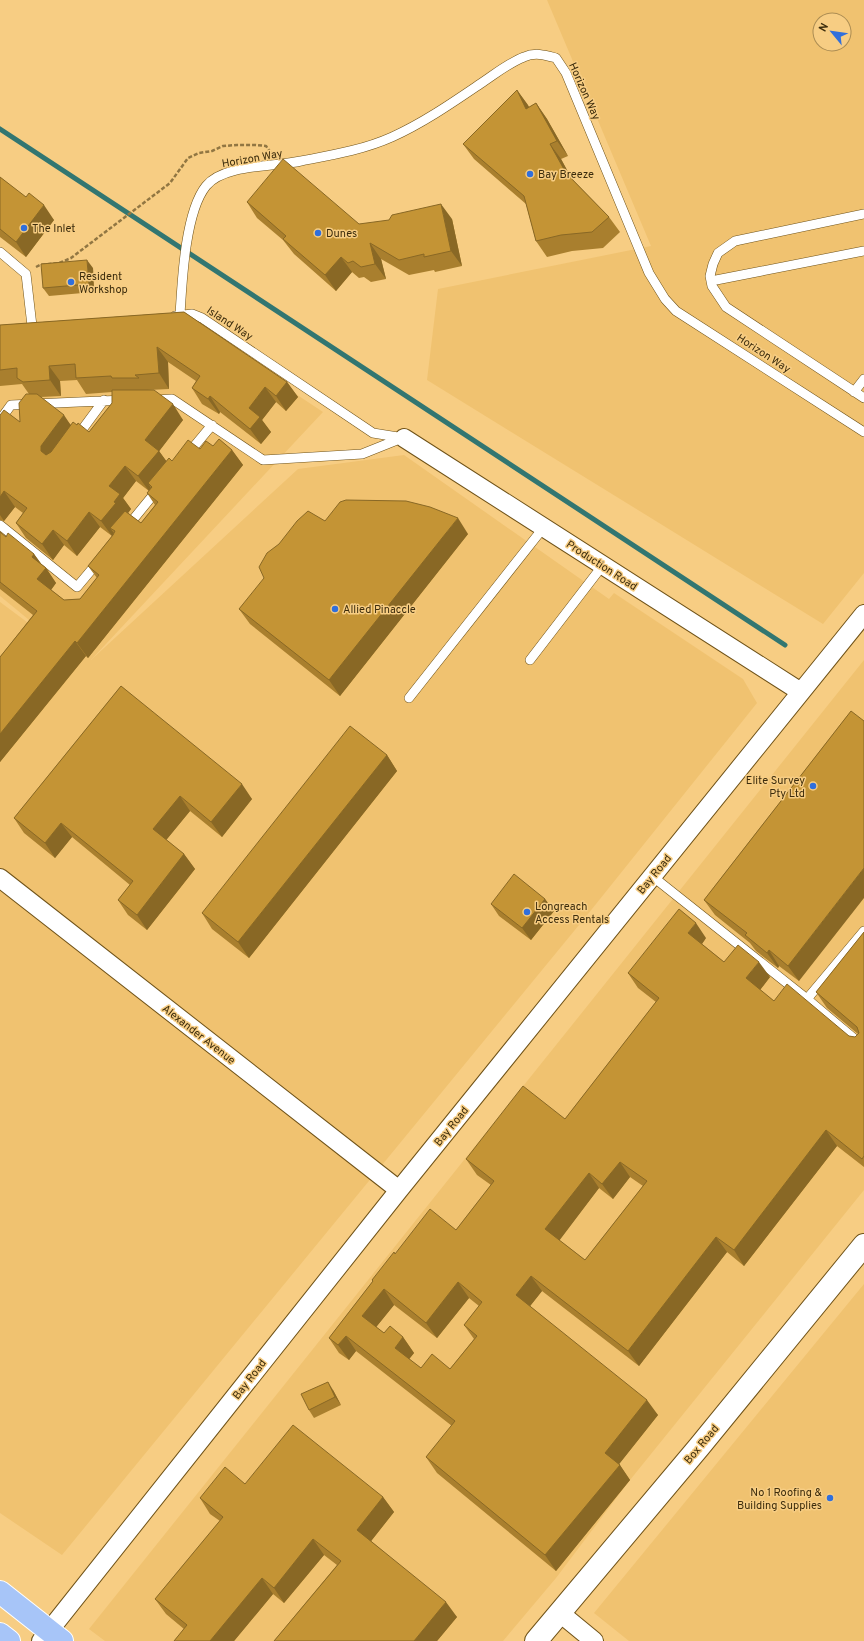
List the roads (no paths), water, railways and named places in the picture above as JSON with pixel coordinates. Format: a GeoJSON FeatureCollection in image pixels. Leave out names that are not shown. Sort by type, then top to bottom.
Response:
{"type":"FeatureCollection","features":[{"type":"Feature","properties":{"kind":"main road"},"geometry":{"type":"LineString","coordinates":[[0,1592],[51,1638]]}},
{"type":"Feature","properties":{"kind":"main road"},"geometry":{"type":"LineString","coordinates":[[0,1634],[9,1641]]}},
{"type":"Feature","properties":{"kind":"street","name":"Production Road"},"geometry":{"type":"LineString","coordinates":[[404,438],[801,692]]}},
{"type":"Feature","properties":{"kind":"street","name":"Bay Road"},"geometry":{"type":"LineString","coordinates":[[51,1638],[399,1190],[864,614]]}},
{"type":"Feature","properties":{"kind":"street","name":"Alexander Avenue"},"geometry":{"type":"LineString","coordinates":[[0,878],[399,1190]]}},
{"type":"Feature","properties":{"kind":"street","name":"Box Road"},"geometry":{"type":"LineString","coordinates":[[536,1641],[699,1447],[864,1245]]}},
{"type":"Feature","properties":{"kind":"street"},"geometry":{"type":"LineString","coordinates":[[560,1613],[594,1641]]}},
{"type":"Feature","properties":{"kind":"lane","name":"Horizon Way"},"geometry":{"type":"LineString","coordinates":[[180,315],[184,265],[197,201],[206,185],[221,174],[294,163],[355,150],[392,137],[442,109],[524,57],[540,54],[556,58],[566,73],[649,273],[665,299],[676,311],[864,432]]}},
{"type":"Feature","properties":{"kind":"lane"},"geometry":{"type":"LineString","coordinates":[[864,214],[735,241],[718,253],[712,264],[710,276],[712,286],[726,307],[864,398]]}},
{"type":"Feature","properties":{"kind":"lane"},"geometry":{"type":"LineString","coordinates":[[711,281],[864,251]]}},
{"type":"Feature","properties":{"kind":"lane"},"geometry":{"type":"LineString","coordinates":[[0,252],[26,274],[32,326]]}},
{"type":"Feature","properties":{"kind":"lane","name":"Island Way"},"geometry":{"type":"LineString","coordinates":[[164,316],[192,314],[202,318],[373,433],[404,438]]}},
{"type":"Feature","properties":{"kind":"lane"},"geometry":{"type":"LineString","coordinates":[[854,392],[864,380]]}},
{"type":"Feature","properties":{"kind":"lane"},"geometry":{"type":"LineString","coordinates":[[149,400],[172,399],[264,460],[362,454],[404,438]]}},
{"type":"Feature","properties":{"kind":"lane"},"geometry":{"type":"LineString","coordinates":[[0,420],[11,406],[104,400],[134,400]]}},
{"type":"Feature","properties":{"kind":"lane"},"geometry":{"type":"LineString","coordinates":[[71,445],[104,400]]}},
{"type":"Feature","properties":{"kind":"lane"},"geometry":{"type":"LineString","coordinates":[[182,461],[212,425]]}},
{"type":"Feature","properties":{"kind":"lane"},"geometry":{"type":"LineString","coordinates":[[122,533],[167,479]]}},
{"type":"Feature","properties":{"kind":"lane"},"geometry":{"type":"LineString","coordinates":[[0,525],[77,587],[102,557]]}},
{"type":"Feature","properties":{"kind":"lane"},"geometry":{"type":"LineString","coordinates":[[409,698],[544,527]]}},
{"type":"Feature","properties":{"kind":"lane"},"geometry":{"type":"LineString","coordinates":[[530,660],[602,565]]}},
{"type":"Feature","properties":{"kind":"lane"},"geometry":{"type":"LineString","coordinates":[[652,876],[808,999],[864,1047]]}},
{"type":"Feature","properties":{"kind":"lane"},"geometry":{"type":"LineString","coordinates":[[808,999],[864,932]]}},
{"type":"Feature","properties":{"kind":"waterway"},"geometry":{"type":"LineString","coordinates":[[0,129],[785,645]]}},
{"type":"Feature","properties":{"kind":"place","name":"Bay Breeze"},"geometry":{"type":"Point","coordinates":[530,174]}},
{"type":"Feature","properties":{"kind":"place","name":"The Inlet"},"geometry":{"type":"Point","coordinates":[24,228]}},
{"type":"Feature","properties":{"kind":"place","name":"Dunes"},"geometry":{"type":"Point","coordinates":[318,233]}},
{"type":"Feature","properties":{"kind":"place","name":"Resident Workshop"},"geometry":{"type":"Point","coordinates":[71,282]}},
{"type":"Feature","properties":{"kind":"place","name":"Allied Pinaccle"},"geometry":{"type":"Point","coordinates":[335,609]}},
{"type":"Feature","properties":{"kind":"place","name":"Elite Survey Pty Ltd"},"geometry":{"type":"Point","coordinates":[813,786]}},
{"type":"Feature","properties":{"kind":"place","name":"Longreach Access Rentals"},"geometry":{"type":"Point","coordinates":[527,912]}},
{"type":"Feature","properties":{"kind":"place","name":"No 1 Roofing & Building Supplies"},"geometry":{"type":"Point","coordinates":[830,1498]}}]}
